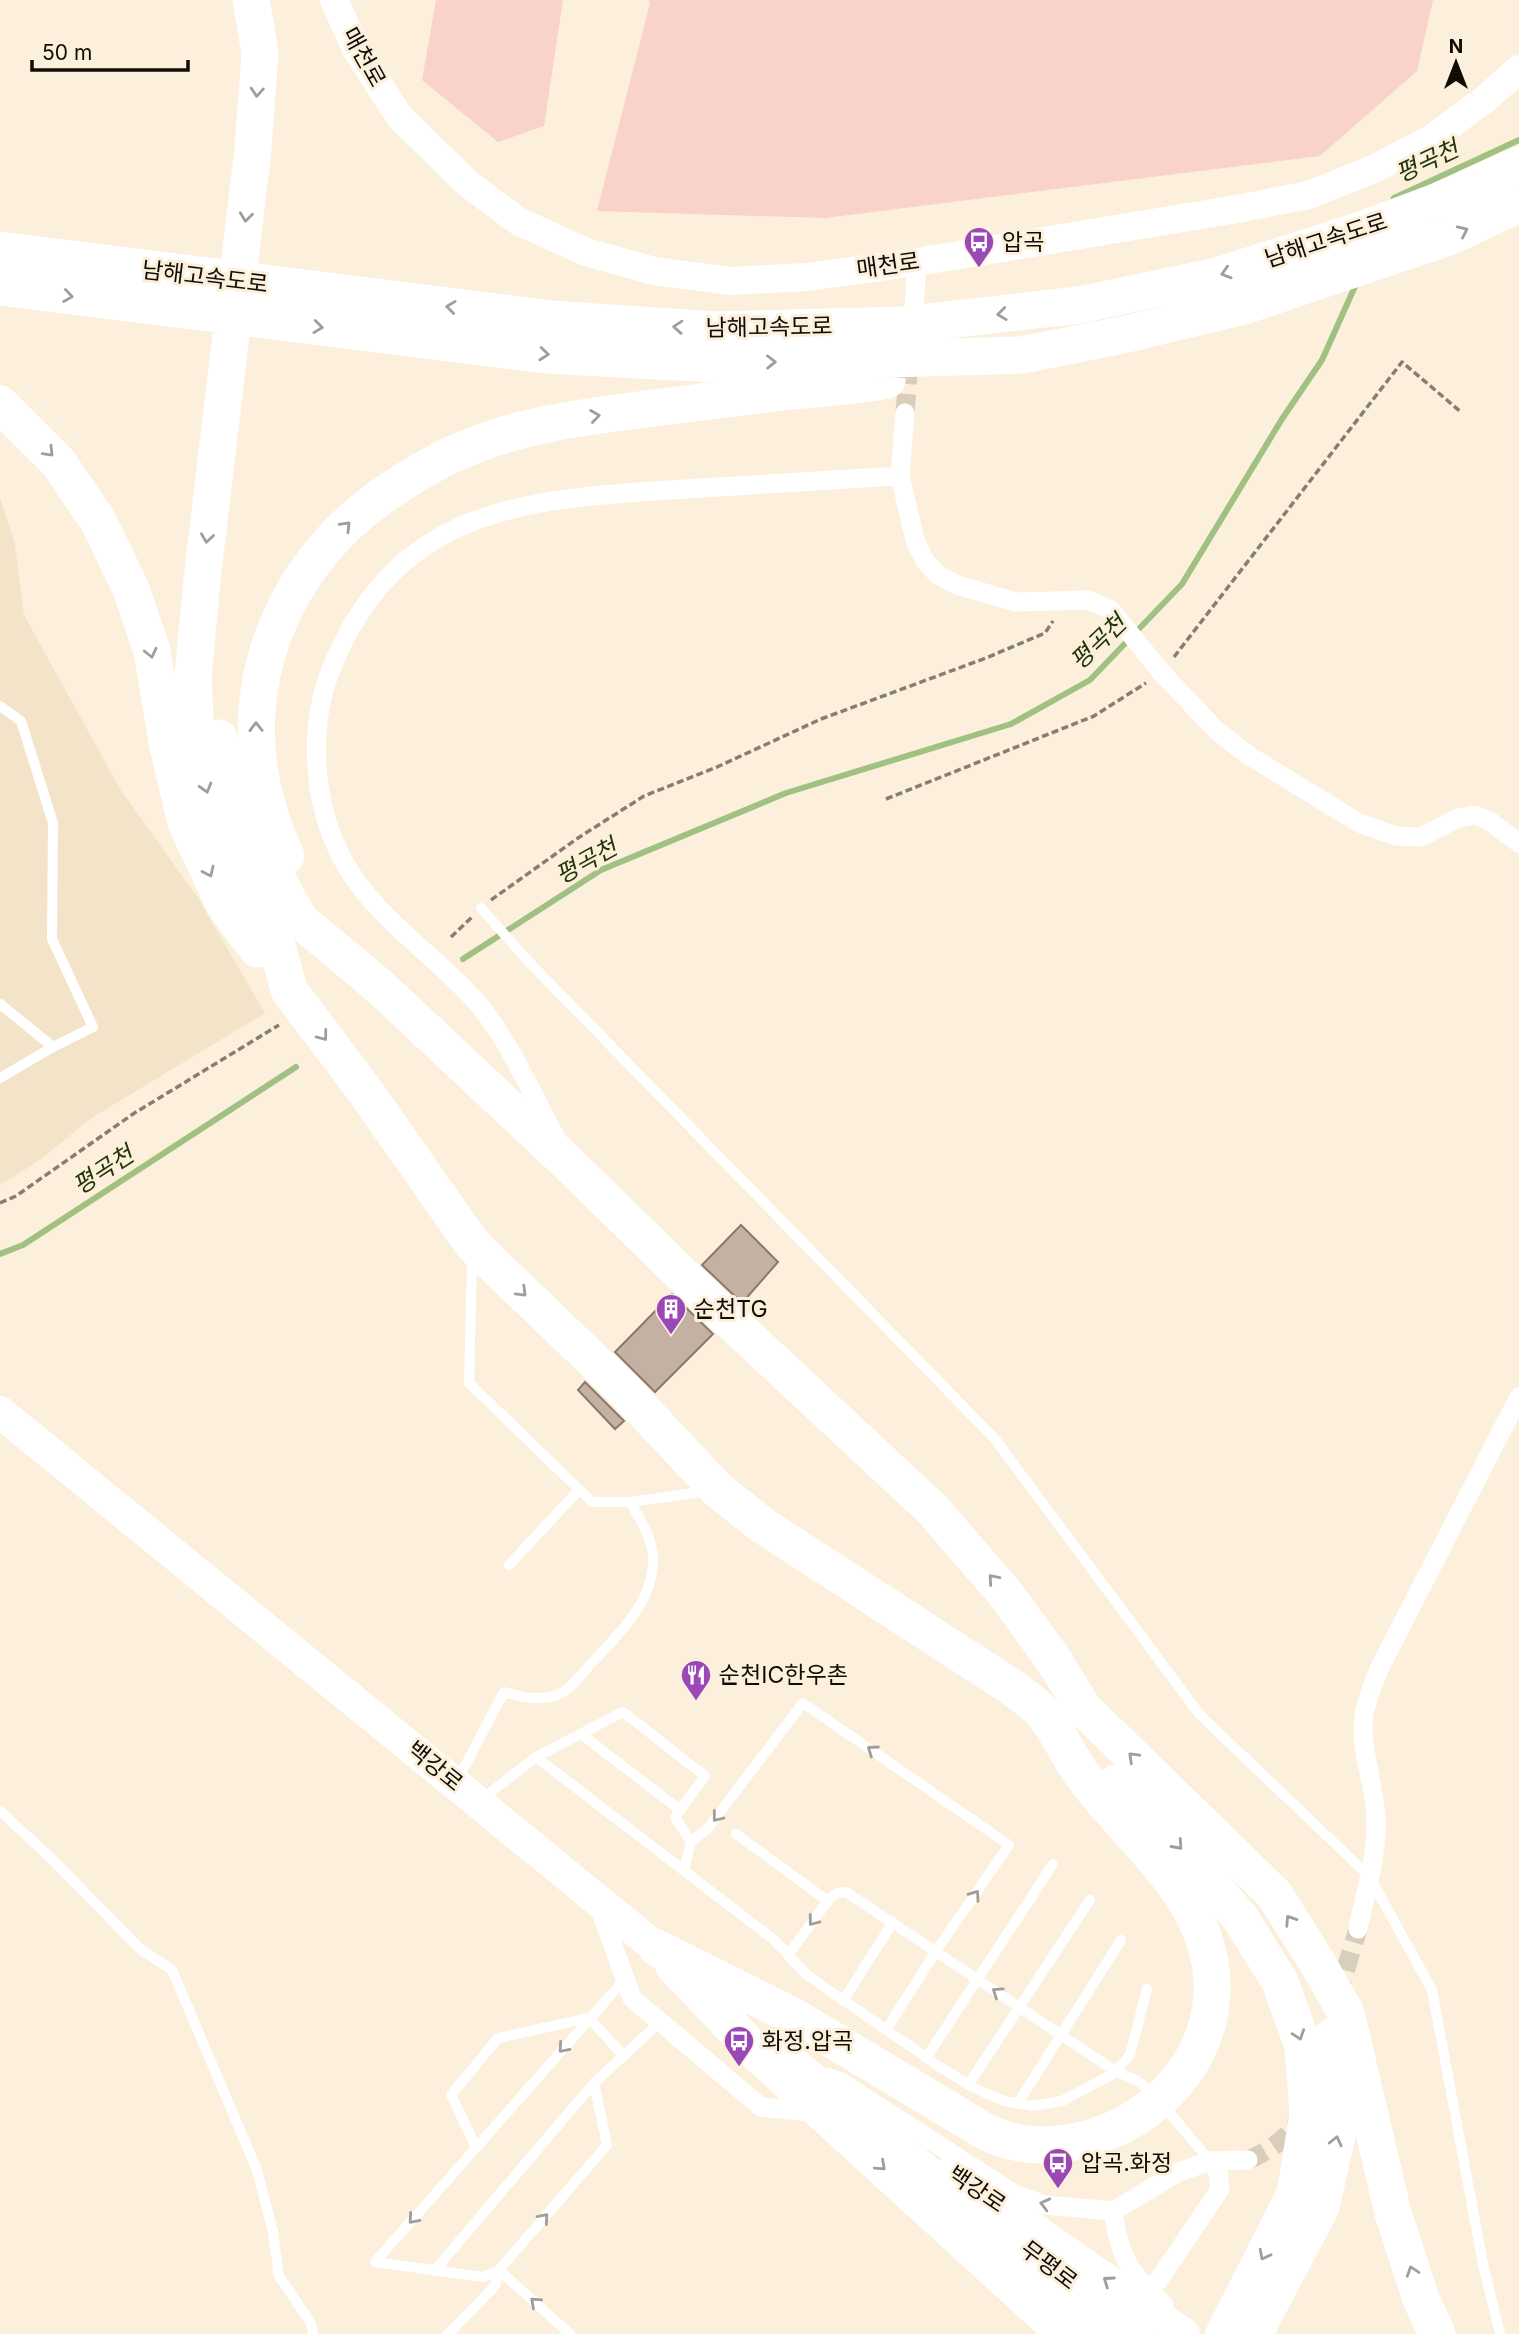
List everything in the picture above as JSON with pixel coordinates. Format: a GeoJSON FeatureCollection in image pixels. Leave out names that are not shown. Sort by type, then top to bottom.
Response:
{"type":"FeatureCollection","features":[{"type":"Feature","properties":{"kind":"highway"},"geometry":{"type":"LineString","coordinates":[[251,0],[260,53],[266,151]]}},
{"type":"Feature","properties":{"kind":"highway"},"geometry":{"type":"LineString","coordinates":[[275,0],[284,51],[266,151],[228,474],[225,586],[215,689],[221,757],[244,819],[300,920],[380,987],[572,1167],[713,1305],[932,1509],[1004,1592],[1053,1659],[1083,1708],[1274,1894],[1346,2012],[1393,2213],[1421,2299],[1437,2334]]}},
{"type":"Feature","properties":{"kind":"highway","name":"남해고속도로"},"geometry":{"type":"LineString","coordinates":[[0,250],[552,319],[715,330],[904,325],[1079,304],[1217,276],[1361,230],[1441,200],[1519,165]]}},
{"type":"Feature","properties":{"kind":"highway","name":"남해고속도로"},"geometry":{"type":"LineString","coordinates":[[0,287],[546,355],[715,364],[1022,355],[1218,312],[1337,276],[1448,237],[1519,204]]}},
{"type":"Feature","properties":{"kind":"highway"},"geometry":{"type":"LineString","coordinates":[[0,234],[98,264]]}},
{"type":"Feature","properties":{"kind":"highway"},"geometry":{"type":"LineString","coordinates":[[336,950],[299,884],[273,828],[257,766],[256,708],[267,652],[287,600],[317,556],[360,512],[409,477],[460,451],[521,430],[596,415],[874,383],[1022,355]]}},
{"type":"Feature","properties":{"kind":"highway"},"geometry":{"type":"LineString","coordinates":[[0,404],[58,462],[98,521],[131,589],[152,650],[167,742],[186,823],[225,906],[365,1091],[472,1245],[622,1388],[718,1490],[762,1525],[1010,1686],[1043,1712],[1175,1841],[1241,1919],[1280,1982],[1303,2046],[1308,2115],[1308,2201],[1224,2334]]}},
{"type":"Feature","properties":{"kind":"highway"},"geometry":{"type":"LineString","coordinates":[[228,474],[202,580],[193,677],[197,755],[218,834],[278,949],[289,990]]}},
{"type":"Feature","properties":{"kind":"highway"},"geometry":{"type":"LineString","coordinates":[[657,1948],[793,2016],[1000,2139],[1039,2145],[1061,2144],[1115,2130],[1145,2112],[1171,2090],[1188,2069],[1204,2039],[1211,1997],[1206,1945],[1180,1891],[1083,1777],[1043,1712]]}},
{"type":"Feature","properties":{"kind":"highway"},"geometry":{"type":"LineString","coordinates":[[657,1948],[757,2053],[1065,2334]]}},
{"type":"Feature","properties":{"kind":"highway"},"geometry":{"type":"LineString","coordinates":[[1254,2334],[1339,2127],[1336,2047],[1317,1962]]}},
{"type":"Feature","properties":{"kind":"highway","name":"무평로"},"geometry":{"type":"LineString","coordinates":[[958,2196],[1139,2334]]}},
{"type":"Feature","properties":{"kind":"main road","name":"매천로"},"geometry":{"type":"LineString","coordinates":[[334,0],[356,49],[400,116],[467,183],[518,221],[575,247],[654,271],[730,281],[808,277],[917,261],[1309,195],[1376,168],[1431,139],[1484,100],[1519,69]]}},
{"type":"Feature","properties":{"kind":"main road","name":"백강로"},"geometry":{"type":"LineString","coordinates":[[0,1412],[468,1792],[799,2068],[958,2196],[1040,2282],[1104,2334]]}},
{"type":"Feature","properties":{"kind":"main road","name":"백강로"},"geometry":{"type":"LineString","coordinates":[[868,2123],[965,2179],[1184,2334]]}},
{"type":"Feature","properties":{"kind":"street"},"geometry":{"type":"LineString","coordinates":[[914,309],[917,261]]}},
{"type":"Feature","properties":{"kind":"street"},"geometry":{"type":"LineString","coordinates":[[905,412],[900,476],[915,540],[925,561],[939,575],[957,585],[1016,602],[1088,600],[1111,610],[1158,667],[1216,730],[1248,755],[1359,823],[1396,836],[1420,836],[1458,818],[1475,815],[1488,820],[1519,843]]}},
{"type":"Feature","properties":{"kind":"street"},"geometry":{"type":"LineString","coordinates":[[572,1167],[497,1029],[479,1005],[382,912],[350,873],[340,855],[329,828],[323,802],[317,734],[327,678],[343,642],[362,608],[387,577],[417,551],[454,529],[506,509],[579,496],[900,476]]}},
{"type":"Feature","properties":{"kind":"street"},"geometry":{"type":"LineString","coordinates":[[1358,1928],[1376,1824],[1373,1783],[1365,1746],[1364,1714],[1379,1669],[1519,1397]]}},
{"type":"Feature","properties":{"kind":"street"},"geometry":{"type":"LineString","coordinates":[[595,1897],[632,1998],[761,2107],[824,2114],[868,2123]]}},
{"type":"Feature","properties":{"kind":"street"},"geometry":{"type":"LineString","coordinates":[[799,2068],[841,2082],[1014,2194],[1045,2205],[1112,2211],[1179,2172],[1210,2161],[1248,2160]]}},
{"type":"Feature","properties":{"kind":"street"},"geometry":{"type":"LineString","coordinates":[[1158,2281],[1220,2189],[1218,2172],[1210,2161]]}},
{"type":"Feature","properties":{"kind":"street"},"geometry":{"type":"LineString","coordinates":[[1112,2211],[1118,2246],[1126,2262],[1143,2284],[1172,2312],[1184,2334]]}},
{"type":"Feature","properties":{"kind":"lane"},"geometry":{"type":"LineString","coordinates":[[0,706],[21,721],[53,823],[52,939],[93,1027],[0,1078]]}},
{"type":"Feature","properties":{"kind":"lane"},"geometry":{"type":"LineString","coordinates":[[481,908],[528,961],[995,1439],[1200,1715],[1369,1876],[1432,1990],[1483,2264],[1500,2334]]}},
{"type":"Feature","properties":{"kind":"lane"},"geometry":{"type":"LineString","coordinates":[[0,1004],[53,1047]]}},
{"type":"Feature","properties":{"kind":"lane"},"geometry":{"type":"LineString","coordinates":[[472,1245],[469,1383],[592,1502],[630,1502],[718,1490]]}},
{"type":"Feature","properties":{"kind":"lane"},"geometry":{"type":"LineString","coordinates":[[509,1565],[579,1490]]}},
{"type":"Feature","properties":{"kind":"lane"},"geometry":{"type":"LineString","coordinates":[[468,1792],[504,1692],[540,1698],[559,1695],[625,1627],[642,1602],[651,1577],[653,1557],[650,1539],[630,1502]]}},
{"type":"Feature","properties":{"kind":"lane"},"geometry":{"type":"LineString","coordinates":[[684,1870],[691,1842],[708,1829],[803,1703],[1009,1845],[936,1951],[886,2030]]}},
{"type":"Feature","properties":{"kind":"lane"},"geometry":{"type":"LineString","coordinates":[[468,1792],[623,1712],[705,1776],[675,1817],[691,1842]]}},
{"type":"Feature","properties":{"kind":"lane"},"geometry":{"type":"LineString","coordinates":[[581,1734],[680,1810]]}},
{"type":"Feature","properties":{"kind":"lane"},"geometry":{"type":"LineString","coordinates":[[536,1757],[773,1939],[807,1975],[968,2085],[1004,2101],[1033,2106],[1062,2101],[1115,2071],[1129,2055],[1147,1989]]}},
{"type":"Feature","properties":{"kind":"lane"},"geometry":{"type":"LineString","coordinates":[[0,1811],[54,1861],[140,1949],[172,1970],[257,2170],[273,2232],[279,2276],[311,2323],[313,2334]]}},
{"type":"Feature","properties":{"kind":"lane"},"geometry":{"type":"LineString","coordinates":[[736,1834],[828,1901]]}},
{"type":"Feature","properties":{"kind":"lane"},"geometry":{"type":"LineString","coordinates":[[926,2057],[1052,1864]]}},
{"type":"Feature","properties":{"kind":"lane"},"geometry":{"type":"LineString","coordinates":[[788,1955],[828,1901],[837,1894],[846,1892],[1115,2071],[1138,2081],[1150,2091]]}},
{"type":"Feature","properties":{"kind":"lane"},"geometry":{"type":"LineString","coordinates":[[968,2085],[1090,1900]]}},
{"type":"Feature","properties":{"kind":"lane"},"geometry":{"type":"LineString","coordinates":[[843,2001],[893,1922]]}},
{"type":"Feature","properties":{"kind":"lane"},"geometry":{"type":"LineString","coordinates":[[1018,2103],[1121,1940]]}},
{"type":"Feature","properties":{"kind":"lane"},"geometry":{"type":"LineString","coordinates":[[594,2083],[607,2145],[499,2270],[483,2277],[375,2262],[625,1979]]}},
{"type":"Feature","properties":{"kind":"lane"},"geometry":{"type":"LineString","coordinates":[[589,2018],[624,2056]]}},
{"type":"Feature","properties":{"kind":"lane"},"geometry":{"type":"LineString","coordinates":[[477,2147],[451,2095],[498,2038],[589,2018]]}},
{"type":"Feature","properties":{"kind":"lane"},"geometry":{"type":"LineString","coordinates":[[434,2271],[594,2083],[660,2022]]}},
{"type":"Feature","properties":{"kind":"lane"},"geometry":{"type":"LineString","coordinates":[[1169,2112],[1210,2161]]}},
{"type":"Feature","properties":{"kind":"lane"},"geometry":{"type":"LineString","coordinates":[[448,2334],[495,2286],[499,2270]]}},
{"type":"Feature","properties":{"kind":"lane"},"geometry":{"type":"LineString","coordinates":[[499,2270],[570,2334]]}},
{"type":"Feature","properties":{"kind":"path"},"geometry":{"type":"LineString","coordinates":[[886,799],[1094,716],[1158,667],[1402,362],[1461,412]]}},
{"type":"Feature","properties":{"kind":"path"},"geometry":{"type":"LineString","coordinates":[[451,937],[481,908],[578,838],[643,796],[717,767],[821,719],[986,658],[1045,633],[1066,602]]}},
{"type":"Feature","properties":{"kind":"path"},"geometry":{"type":"LineString","coordinates":[[0,1203],[16,1196],[133,1114],[279,1025]]}},
{"type":"Feature","properties":{"kind":"shaded area"},"geometry":{"type":"Polygon","coordinates":[[[436,0],[563,0],[544,126],[498,142],[422,80],[436,0]]]}},
{"type":"Feature","properties":{"kind":"shaded area"},"geometry":{"type":"Polygon","coordinates":[[[649,0],[1433,0],[1417,71],[1320,156],[825,218],[597,211],[649,0]]]}},
{"type":"Feature","properties":{"kind":"shaded area"},"geometry":{"type":"Polygon","coordinates":[[[0,497],[15,545],[24,615],[120,789],[198,898],[265,1013],[90,1119],[40,1160],[0,1185],[0,497]]]}},
{"type":"Feature","properties":{"kind":"building"},"geometry":{"type":"Polygon","coordinates":[[[741,1225],[778,1262],[742,1303],[702,1265],[741,1225]]]}},
{"type":"Feature","properties":{"kind":"building"},"geometry":{"type":"Polygon","coordinates":[[[672,1294],[713,1334],[655,1392],[615,1352],[672,1294]]]}},
{"type":"Feature","properties":{"kind":"building"},"geometry":{"type":"Polygon","coordinates":[[[585,1382],[624,1421],[615,1429],[578,1390],[585,1382]]]}},
{"type":"Feature","properties":{"kind":"waterway","name":"평곡천"},"geometry":{"type":"LineString","coordinates":[[1391,205],[1394,198],[1519,140]]}},
{"type":"Feature","properties":{"kind":"waterway","name":"평곡천"},"geometry":{"type":"LineString","coordinates":[[463,959],[601,870],[786,793],[1011,724],[1090,680],[1182,584],[1282,419],[1322,360],[1357,282]]}},
{"type":"Feature","properties":{"kind":"waterway","name":"평곡천"},"geometry":{"type":"LineString","coordinates":[[0,1254],[23,1245],[296,1067]]}},
{"type":"Feature","properties":{"kind":"tunnel"},"geometry":{"type":"LineString","coordinates":[[905,413],[910,351]]}},
{"type":"Feature","properties":{"kind":"tunnel"},"geometry":{"type":"LineString","coordinates":[[1337,1998],[1358,1929]]}},
{"type":"Feature","properties":{"kind":"tunnel"},"geometry":{"type":"LineString","coordinates":[[1248,2160],[1279,2142],[1293,2129],[1301,2114]]}},
{"type":"Feature","properties":{"kind":"place","name":"압곡"},"geometry":{"type":"Point","coordinates":[979,269]}},
{"type":"Feature","properties":{"kind":"place","name":"순천TG"},"geometry":{"type":"Point","coordinates":[671,1336]}},
{"type":"Feature","properties":{"kind":"place","name":"순천IC한우촌"},"geometry":{"type":"Point","coordinates":[696,1702]}},
{"type":"Feature","properties":{"kind":"place","name":"화정.압곡"},"geometry":{"type":"Point","coordinates":[739,2068]}},
{"type":"Feature","properties":{"kind":"place","name":"압곡.화정"},"geometry":{"type":"Point","coordinates":[1058,2190]}}]}
